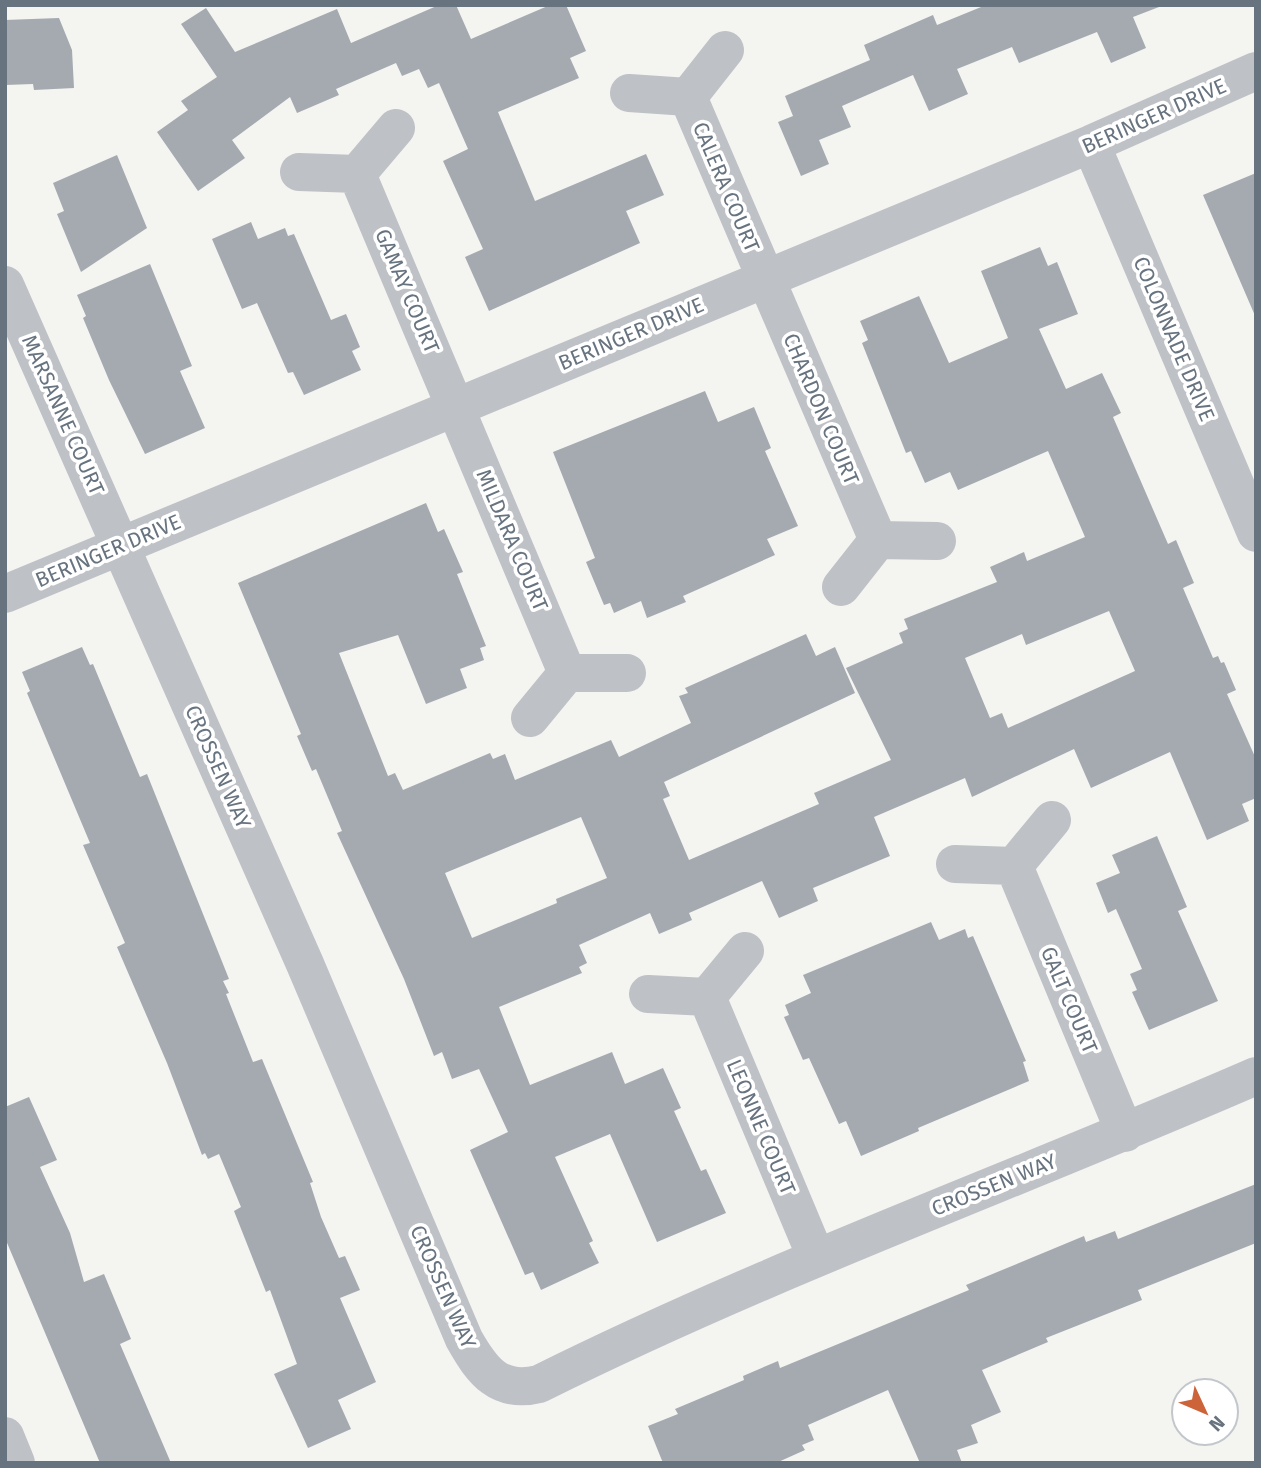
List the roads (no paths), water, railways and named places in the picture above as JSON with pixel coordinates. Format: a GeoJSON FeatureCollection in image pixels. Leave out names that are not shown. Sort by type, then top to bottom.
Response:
{"type":"FeatureCollection","features":[{"type":"Feature","properties":{"kind":"street"},"geometry":{"type":"LineString","coordinates":[[629,93],[688,97],[725,50]]}},
{"type":"Feature","properties":{"kind":"street","name":"BERINGER DRIVE"},"geometry":{"type":"LineString","coordinates":[[5,594],[456,408],[764,277],[1091,144],[1256,71]]}},
{"type":"Feature","properties":{"kind":"street","name":"CALERA COURT"},"geometry":{"type":"LineString","coordinates":[[688,97],[764,277]]}},
{"type":"Feature","properties":{"kind":"street"},"geometry":{"type":"LineString","coordinates":[[299,172],[357,174],[396,128]]}},
{"type":"Feature","properties":{"kind":"street","name":"COLONNADE DRIVE"},"geometry":{"type":"LineString","coordinates":[[1091,144],[1256,533]]}},
{"type":"Feature","properties":{"kind":"street","name":"GAMAY COURT"},"geometry":{"type":"LineString","coordinates":[[357,174],[456,408]]}},
{"type":"Feature","properties":{"kind":"street","name":"CHARDON COURT"},"geometry":{"type":"LineString","coordinates":[[764,277],[878,540]]}},
{"type":"Feature","properties":{"kind":"street","name":"MARSANNE COURT"},"geometry":{"type":"LineString","coordinates":[[5,285],[120,546]]}},
{"type":"Feature","properties":{"kind":"street","name":"MILDARA COURT"},"geometry":{"type":"LineString","coordinates":[[456,408],[567,673]]}},
{"type":"Feature","properties":{"kind":"street"},"geometry":{"type":"LineString","coordinates":[[841,587],[878,540],[937,541]]}},
{"type":"Feature","properties":{"kind":"street","name":"CROSSEN WAY"},"geometry":{"type":"LineString","coordinates":[[120,546],[305,964],[464,1339],[475,1359],[501,1384],[521,1389],[539,1384],[816,1257],[1125,1133],[1256,1076]]}},
{"type":"Feature","properties":{"kind":"street"},"geometry":{"type":"LineString","coordinates":[[530,718],[567,673],[627,673]]}},
{"type":"Feature","properties":{"kind":"street"},"geometry":{"type":"LineString","coordinates":[[955,864],[1014,866],[1052,820]]}},
{"type":"Feature","properties":{"kind":"street","name":"GALT COURT"},"geometry":{"type":"LineString","coordinates":[[1014,866],[1125,1133]]}},
{"type":"Feature","properties":{"kind":"street"},"geometry":{"type":"LineString","coordinates":[[648,994],[707,997],[745,951]]}},
{"type":"Feature","properties":{"kind":"street","name":"LEONNE COURT"},"geometry":{"type":"LineString","coordinates":[[707,997],[816,1257]]}},
{"type":"Feature","properties":{"kind":"street"},"geometry":{"type":"LineString","coordinates":[[5,1436],[16,1463]]}}]}
